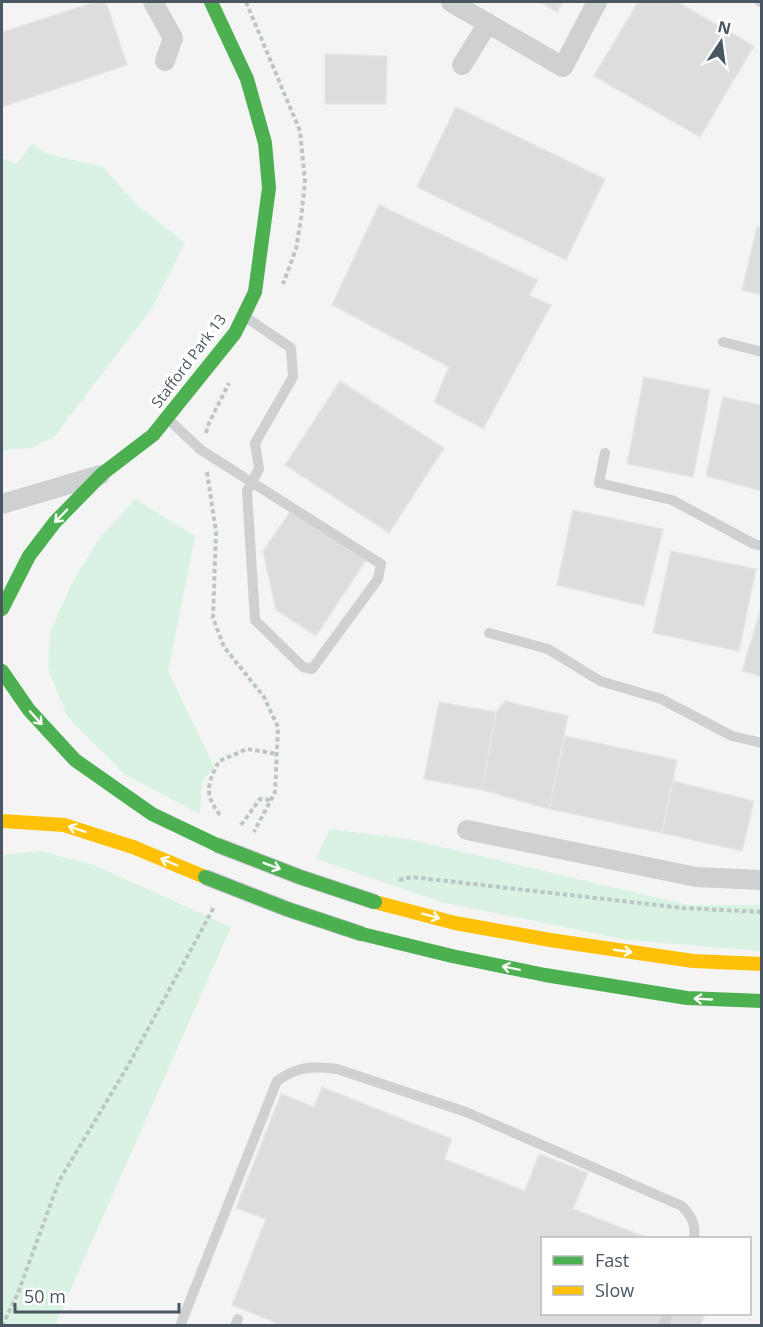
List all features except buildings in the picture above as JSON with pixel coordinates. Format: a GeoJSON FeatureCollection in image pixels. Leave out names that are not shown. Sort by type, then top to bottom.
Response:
{"type":"FeatureCollection","features":[{"type":"Feature","properties":{"kind":"main road","name":"Stafford Park 13"},"geometry":{"type":"LineString","coordinates":[[2,609],[29,556],[55,522],[102,474],[153,435],[229,341],[255,292],[269,188],[265,143],[247,79],[214,2]]}},
{"type":"Feature","properties":{"kind":"main road"},"geometry":{"type":"LineString","coordinates":[[2,671],[29,710],[75,760],[152,814],[217,845],[300,877],[375,902],[455,923],[550,940],[693,961],[762,964]]}},
{"type":"Feature","properties":{"kind":"main road"},"geometry":{"type":"LineString","coordinates":[[2,821],[64,825],[133,847],[287,909],[362,934],[452,956],[545,975],[687,998],[762,1001]]}},
{"type":"Feature","properties":{"kind":"street"},"geometry":{"type":"LineString","coordinates":[[153,2],[173,38],[165,62]]}},
{"type":"Feature","properties":{"kind":"street"},"geometry":{"type":"LineString","coordinates":[[451,2],[563,67],[597,2]]}},
{"type":"Feature","properties":{"kind":"street"},"geometry":{"type":"LineString","coordinates":[[462,65],[488,23]]}},
{"type":"Feature","properties":{"kind":"street"},"geometry":{"type":"LineString","coordinates":[[2,504],[102,474]]}},
{"type":"Feature","properties":{"kind":"street"},"geometry":{"type":"LineString","coordinates":[[467,830],[696,877],[762,880]]}},
{"type":"Feature","properties":{"kind":"lane"},"geometry":{"type":"LineString","coordinates":[[167,418],[201,450],[252,481],[381,564],[378,579],[312,669],[303,667],[255,620],[247,491],[252,481],[258,469],[255,443],[292,377],[293,357],[291,348],[243,316]]}},
{"type":"Feature","properties":{"kind":"lane"},"geometry":{"type":"LineString","coordinates":[[723,342],[762,352]]}},
{"type":"Feature","properties":{"kind":"lane"},"geometry":{"type":"LineString","coordinates":[[605,453],[599,483],[672,500],[754,544],[762,546]]}},
{"type":"Feature","properties":{"kind":"lane"},"geometry":{"type":"LineString","coordinates":[[489,633],[548,649],[600,681],[661,699],[732,736],[762,743]]}},
{"type":"Feature","properties":{"kind":"lane"},"geometry":{"type":"LineString","coordinates":[[180,1326],[277,1081],[292,1071],[316,1066],[337,1069],[466,1112],[682,1206],[691,1215],[696,1227],[694,1237]]}},
{"type":"Feature","properties":{"kind":"path"},"geometry":{"type":"LineString","coordinates":[[223,819],[209,801],[209,780],[219,761],[247,749],[278,754]]}},
{"type":"Feature","properties":{"kind":"path"},"geometry":{"type":"LineString","coordinates":[[237,831],[260,799],[270,800]]}},
{"type":"Feature","properties":{"kind":"path"},"geometry":{"type":"LineString","coordinates":[[412,877],[683,908],[762,912]]}},
{"type":"Feature","properties":{"kind":"green space"},"geometry":{"type":"Polygon","coordinates":[[[32,143],[48,154],[103,167],[137,205],[185,243],[152,308],[54,437],[31,448],[2,450],[2,158],[17,164],[32,143]]]}},
{"type":"Feature","properties":{"kind":"green space"},"geometry":{"type":"Polygon","coordinates":[[[135,499],[195,536],[168,671],[214,767],[202,782],[200,814],[124,774],[67,716],[48,668],[50,633],[71,585],[99,539],[135,499]]]}},
{"type":"Feature","properties":{"kind":"green space"},"geometry":{"type":"Polygon","coordinates":[[[330,829],[408,839],[688,905],[761,905],[761,951],[628,940],[441,902],[316,859],[330,829]]]}},
{"type":"Feature","properties":{"kind":"green space"},"geometry":{"type":"Polygon","coordinates":[[[40,851],[94,865],[231,927],[55,1325],[2,1325],[2,855],[40,851]]]}},
{"type":"Feature","properties":{"kind":"traffic: fast"},"geometry":{"type":"LineString","coordinates":[[2,609],[29,556],[55,522],[102,474],[153,435],[235,333],[255,292],[269,188],[265,143],[247,79],[211,2]]}},
{"type":"Feature","properties":{"kind":"traffic: fast"},"geometry":{"type":"LineString","coordinates":[[2,671],[29,710],[75,760],[152,814],[217,845]]}},
{"type":"Feature","properties":{"kind":"traffic: fast"},"geometry":{"type":"LineString","coordinates":[[217,845],[300,877],[375,902]]}},
{"type":"Feature","properties":{"kind":"traffic: fast"},"geometry":{"type":"LineString","coordinates":[[205,877],[287,909],[362,934]]}},
{"type":"Feature","properties":{"kind":"traffic: fast"},"geometry":{"type":"LineString","coordinates":[[362,934],[545,975],[687,998],[762,1001]]}},
{"type":"Feature","properties":{"kind":"traffic: slow"},"geometry":{"type":"LineString","coordinates":[[2,821],[64,825],[133,847],[205,877]]}},
{"type":"Feature","properties":{"kind":"traffic: slow"},"geometry":{"type":"LineString","coordinates":[[375,902],[455,923],[550,940],[693,961],[762,964]]}}]}
